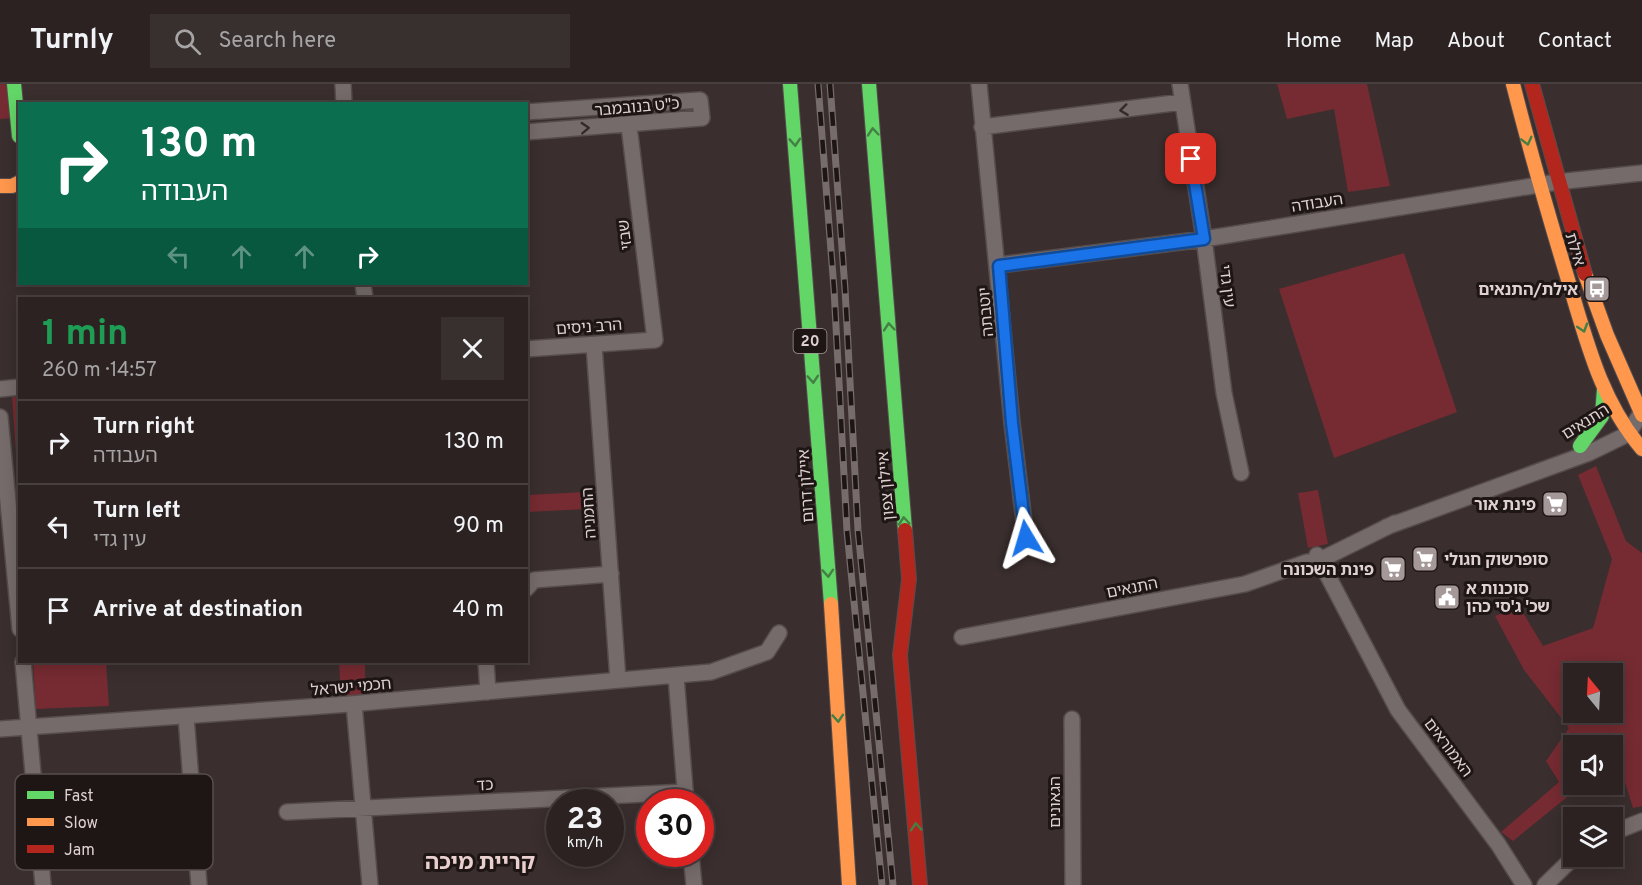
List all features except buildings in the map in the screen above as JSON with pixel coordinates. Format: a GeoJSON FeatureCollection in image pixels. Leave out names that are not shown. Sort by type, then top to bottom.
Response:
{"type":"FeatureCollection","features":[{"type":"Feature","properties":{"kind":"main road"},"geometry":{"type":"LineString","coordinates":[[14,84],[18,126]]}},
{"type":"Feature","properties":{"kind":"main road","name":"איילון דרום"},"geometry":{"type":"LineString","coordinates":[[790,84],[844,803],[847,885]]}},
{"type":"Feature","properties":{"kind":"main road","name":"איילון צפון"},"geometry":{"type":"LineString","coordinates":[[869,84],[909,579],[900,655],[920,885]]}},
{"type":"Feature","properties":{"kind":"main road","name":"אילת"},"geometry":{"type":"LineString","coordinates":[[1513,84],[1538,186],[1604,388],[1619,420],[1642,449]]}},
{"type":"Feature","properties":{"kind":"main road","name":"אילת"},"geometry":{"type":"LineString","coordinates":[[1532,84],[1557,182],[1615,360],[1642,413]]}},
{"type":"Feature","properties":{"kind":"main road"},"geometry":{"type":"LineString","coordinates":[[0,133],[18,137]]}},
{"type":"Feature","properties":{"kind":"main road"},"geometry":{"type":"LineString","coordinates":[[0,186],[12,186],[18,183]]}},
{"type":"Feature","properties":{"kind":"main road"},"geometry":{"type":"LineString","coordinates":[[1580,446],[1602,416],[1604,388]]}},
{"type":"Feature","properties":{"kind":"main road"},"geometry":{"type":"LineString","coordinates":[[909,579],[916,650]]}},
{"type":"Feature","properties":{"kind":"street"},"geometry":{"type":"LineString","coordinates":[[343,84],[344,102]]}},
{"type":"Feature","properties":{"kind":"street","name":"יוטבתה"},"geometry":{"type":"LineString","coordinates":[[979,84],[999,266],[1012,423],[1026,538]]}},
{"type":"Feature","properties":{"kind":"street","name":"עין גדי"},"geometry":{"type":"LineString","coordinates":[[1180,84],[1204,239],[1224,393],[1241,473]]}},
{"type":"Feature","properties":{"kind":"street","name":"כ\"ט בנובמבר"},"geometry":{"type":"LineString","coordinates":[[528,112],[700,100],[702,118],[629,126],[528,132]]}},
{"type":"Feature","properties":{"kind":"street"},"geometry":{"type":"LineString","coordinates":[[982,127],[1182,102]]}},
{"type":"Feature","properties":{"kind":"street","name":"שבזי"},"geometry":{"type":"LineString","coordinates":[[629,126],[655,340]]}},
{"type":"Feature","properties":{"kind":"street","name":"העבודה"},"geometry":{"type":"LineString","coordinates":[[999,266],[1204,239],[1557,182],[1642,173]]}},
{"type":"Feature","properties":{"kind":"street","name":"הרב ניסים"},"geometry":{"type":"LineString","coordinates":[[528,349],[655,340]]}},
{"type":"Feature","properties":{"kind":"street","name":"החמניה"},"geometry":{"type":"LineString","coordinates":[[594,345],[618,680]]}},
{"type":"Feature","properties":{"kind":"street"},"geometry":{"type":"LineString","coordinates":[[0,388],[18,387]]}},
{"type":"Feature","properties":{"kind":"street","name":"התנאים"},"geometry":{"type":"LineString","coordinates":[[1532,474],[1619,420],[1642,413]]}},
{"type":"Feature","properties":{"kind":"street","name":"התנאים"},"geometry":{"type":"LineString","coordinates":[[962,637],[1245,584],[1314,560],[1395,523],[1582,456],[1628,434],[1642,413]]}},
{"type":"Feature","properties":{"kind":"street"},"geometry":{"type":"LineString","coordinates":[[0,417],[18,607]]}},
{"type":"Feature","properties":{"kind":"street","name":"האמוראים"},"geometry":{"type":"LineString","coordinates":[[1314,560],[1398,710],[1498,844],[1524,885]]}},
{"type":"Feature","properties":{"kind":"street"},"geometry":{"type":"LineString","coordinates":[[528,587],[534,580],[611,574]]}},
{"type":"Feature","properties":{"kind":"street","name":"חכמי ישראל"},"geometry":{"type":"LineString","coordinates":[[0,729],[354,704],[711,672],[767,652],[779,633]]}},
{"type":"Feature","properties":{"kind":"street"},"geometry":{"type":"LineString","coordinates":[[22,663],[32,774]]}},
{"type":"Feature","properties":{"kind":"street"},"geometry":{"type":"LineString","coordinates":[[486,663],[488,692]]}},
{"type":"Feature","properties":{"kind":"street"},"geometry":{"type":"LineString","coordinates":[[676,676],[685,789]]}},
{"type":"Feature","properties":{"kind":"street"},"geometry":{"type":"LineString","coordinates":[[354,704],[370,885]]}},
{"type":"Feature","properties":{"kind":"street"},"geometry":{"type":"LineString","coordinates":[[186,716],[190,774]]}},
{"type":"Feature","properties":{"kind":"street","name":"הגאונים"},"geometry":{"type":"LineString","coordinates":[[1072,719],[1073,885]]}},
{"type":"Feature","properties":{"kind":"street","name":"כד"},"geometry":{"type":"LineString","coordinates":[[287,812],[636,799]]}},
{"type":"Feature","properties":{"kind":"street"},"geometry":{"type":"LineString","coordinates":[[1623,829],[1642,821]]}},
{"type":"Feature","properties":{"kind":"street"},"geometry":{"type":"LineString","coordinates":[[692,867],[694,885]]}},
{"type":"Feature","properties":{"kind":"street"},"geometry":{"type":"LineString","coordinates":[[1545,885],[1564,867]]}},
{"type":"Feature","properties":{"kind":"street"},"geometry":{"type":"LineString","coordinates":[[42,870],[43,885]]}},
{"type":"Feature","properties":{"kind":"street"},"geometry":{"type":"LineString","coordinates":[[198,870],[199,885]]}},
{"type":"Feature","properties":{"kind":"shaded area"},"geometry":{"type":"Polygon","coordinates":[[[0,84],[14,84],[16,118],[0,119],[0,84]]]}},
{"type":"Feature","properties":{"kind":"shaded area"},"geometry":{"type":"Polygon","coordinates":[[[1277,84],[1367,84],[1390,186],[1348,192],[1334,109],[1287,119],[1277,84]]]}},
{"type":"Feature","properties":{"kind":"shaded area"},"geometry":{"type":"Polygon","coordinates":[[[1404,253],[1457,412],[1334,458],[1279,289],[1404,253]]]}},
{"type":"Feature","properties":{"kind":"shaded area"},"geometry":{"type":"Polygon","coordinates":[[[12,397],[18,397],[18,479],[12,397]]]}},
{"type":"Feature","properties":{"kind":"shaded area"},"geometry":{"type":"Polygon","coordinates":[[[1596,466],[1626,541],[1642,553],[1642,806],[1633,808],[1623,776],[1623,735],[1564,735],[1569,728],[1565,723],[1623,723],[1623,663],[1563,663],[1563,720],[1524,670],[1495,616],[1519,606],[1543,646],[1593,628],[1612,559],[1578,475],[1596,466]]]}},
{"type":"Feature","properties":{"kind":"shaded area"},"geometry":{"type":"Polygon","coordinates":[[[1318,490],[1328,544],[1308,548],[1298,493],[1318,490]]]}},
{"type":"Feature","properties":{"kind":"shaded area"},"geometry":{"type":"Polygon","coordinates":[[[604,491],[606,508],[528,512],[528,495],[604,491]]]}},
{"type":"Feature","properties":{"kind":"shaded area"},"geometry":{"type":"Polygon","coordinates":[[[33,663],[106,663],[109,706],[36,709],[33,663]]]}},
{"type":"Feature","properties":{"kind":"shaded area"},"geometry":{"type":"Polygon","coordinates":[[[339,663],[365,663],[365,696],[341,698],[339,663]]]}},
{"type":"Feature","properties":{"kind":"shaded area"},"geometry":{"type":"Polygon","coordinates":[[[1563,737],[1563,795],[1570,795],[1513,841],[1501,832],[1559,782],[1546,761],[1563,737]]]}},
{"type":"Feature","properties":{"kind":"railway"},"geometry":{"type":"LineString","coordinates":[[818,84],[834,289],[847,531],[882,885]]}},
{"type":"Feature","properties":{"kind":"railway"},"geometry":{"type":"LineString","coordinates":[[830,84],[845,289],[858,530],[893,885]]}},
{"type":"Feature","properties":{"kind":"traffic: fast"},"geometry":{"type":"LineString","coordinates":[[14,84],[18,126]]}},
{"type":"Feature","properties":{"kind":"traffic: fast"},"geometry":{"type":"LineString","coordinates":[[790,84],[831,604]]}},
{"type":"Feature","properties":{"kind":"traffic: fast"},"geometry":{"type":"LineString","coordinates":[[869,84],[905,530]]}},
{"type":"Feature","properties":{"kind":"traffic: fast"},"geometry":{"type":"LineString","coordinates":[[1580,446],[1602,416],[1604,389]]}},
{"type":"Feature","properties":{"kind":"traffic: slow"},"geometry":{"type":"LineString","coordinates":[[1513,84],[1589,349],[1616,411],[1642,449]]}},
{"type":"Feature","properties":{"kind":"traffic: slow"},"geometry":{"type":"LineString","coordinates":[[0,186],[12,186],[18,183]]}},
{"type":"Feature","properties":{"kind":"traffic: slow"},"geometry":{"type":"LineString","coordinates":[[1585,274],[1607,335],[1642,415]]}},
{"type":"Feature","properties":{"kind":"traffic: slow"},"geometry":{"type":"LineString","coordinates":[[831,604],[849,885]]}},
{"type":"Feature","properties":{"kind":"traffic: jam"},"geometry":{"type":"LineString","coordinates":[[1532,84],[1585,274]]}},
{"type":"Feature","properties":{"kind":"traffic: jam"},"geometry":{"type":"LineString","coordinates":[[905,530],[909,579],[900,655],[920,885]]}},
{"type":"Feature","properties":{"kind":"place","name":"אילת/התנאים"},"geometry":{"type":"Point","coordinates":[1597,289]}},
{"type":"Feature","properties":{"kind":"place","name":"פינת אור"},"geometry":{"type":"Point","coordinates":[1555,504]}},
{"type":"Feature","properties":{"kind":"place","name":"סופרשוק חגולי"},"geometry":{"type":"Point","coordinates":[1425,559]}},
{"type":"Feature","properties":{"kind":"place","name":"פינת השכונה"},"geometry":{"type":"Point","coordinates":[1393,569]}},
{"type":"Feature","properties":{"kind":"place","name":"סוכנות א שכ' ג'סי כהן"},"geometry":{"type":"Point","coordinates":[1447,597]}},
{"type":"Feature","properties":{"kind":"district","name":"קריית מיכה"},"geometry":{"type":"Point","coordinates":[480,861]}},
{"type":"Feature","properties":{"kind":"route"},"geometry":{"type":"LineString","coordinates":[[1026,538],[1012,423],[999,266],[1204,239],[1191,159]]}}]}
